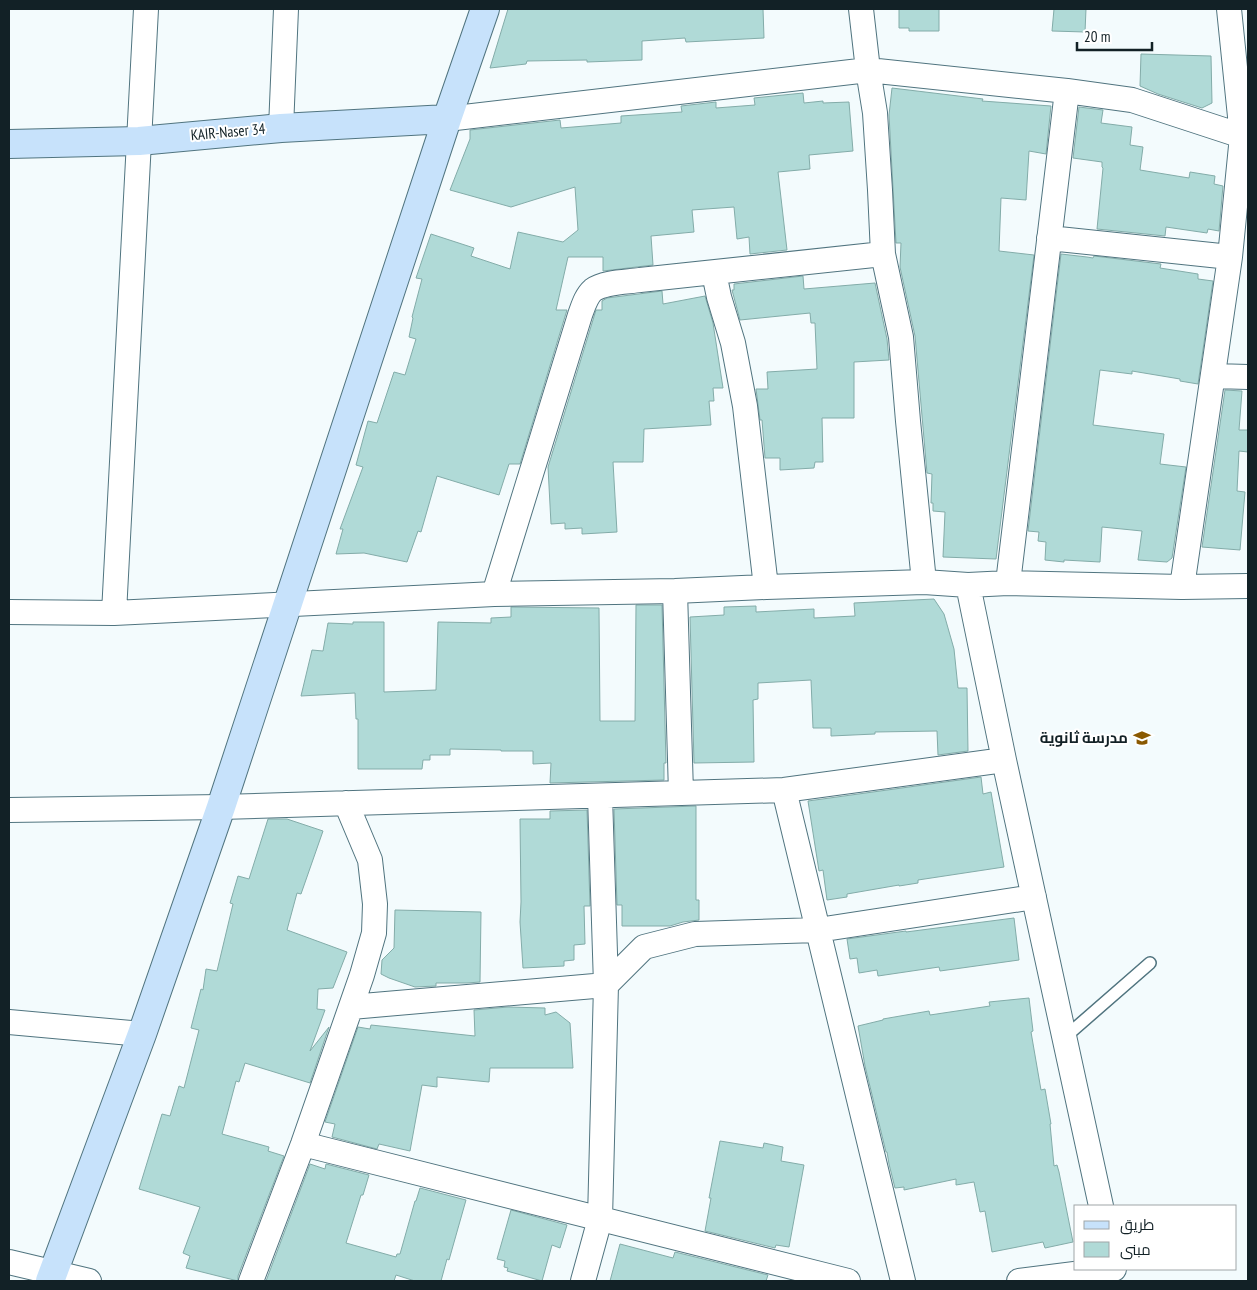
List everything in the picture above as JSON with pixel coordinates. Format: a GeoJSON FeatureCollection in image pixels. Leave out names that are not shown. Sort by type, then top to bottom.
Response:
{"type":"FeatureCollection","features":[{"type":"Feature","properties":{"kind":"street"},"geometry":{"type":"LineString","coordinates":[[114,613],[146,9]]}},
{"type":"Feature","properties":{"kind":"street"},"geometry":{"type":"LineString","coordinates":[[281,128],[286,9]]}},
{"type":"Feature","properties":{"kind":"street"},"geometry":{"type":"LineString","coordinates":[[52,1277],[142,1034],[220,807],[446,119],[485,9]]}},
{"type":"Feature","properties":{"kind":"street"},"geometry":{"type":"LineString","coordinates":[[861,9],[875,113],[883,254],[901,337],[924,582]]}},
{"type":"Feature","properties":{"kind":"street"},"geometry":{"type":"LineString","coordinates":[[1182,587],[1214,376],[1245,138],[1229,9]]}},
{"type":"Feature","properties":{"kind":"street"},"geometry":{"type":"LineString","coordinates":[[446,119],[868,70],[1132,100],[1245,138]]}},
{"type":"Feature","properties":{"kind":"street"},"geometry":{"type":"LineString","coordinates":[[1008,583],[1066,91]]}},
{"type":"Feature","properties":{"kind":"street","name":"KAIR-Naser 34"},"geometry":{"type":"LineString","coordinates":[[9,144],[138,141],[281,128],[446,119]]}},
{"type":"Feature","properties":{"kind":"street"},"geometry":{"type":"LineString","coordinates":[[1049,238],[1230,257]]}},
{"type":"Feature","properties":{"kind":"street"},"geometry":{"type":"LineString","coordinates":[[494,594],[580,315],[592,291],[601,286],[611,284],[883,254]]}},
{"type":"Feature","properties":{"kind":"street"},"geometry":{"type":"LineString","coordinates":[[714,272],[719,297],[733,343],[745,406],[766,587]]}},
{"type":"Feature","properties":{"kind":"street"},"geometry":{"type":"LineString","coordinates":[[1214,376],[1248,377]]}},
{"type":"Feature","properties":{"kind":"street"},"geometry":{"type":"LineString","coordinates":[[9,612],[114,613],[494,594],[675,591],[924,582],[968,585],[1008,583],[1182,587],[1248,586]]}},
{"type":"Feature","properties":{"kind":"street"},"geometry":{"type":"LineString","coordinates":[[968,585],[1101,1205]]}},
{"type":"Feature","properties":{"kind":"street"},"geometry":{"type":"LineString","coordinates":[[675,591],[681,793]]}},
{"type":"Feature","properties":{"kind":"street"},"geometry":{"type":"LineString","coordinates":[[9,810],[346,804],[784,790],[1004,760]]}},
{"type":"Feature","properties":{"kind":"street"},"geometry":{"type":"LineString","coordinates":[[784,790],[903,1281]]}},
{"type":"Feature","properties":{"kind":"street"},"geometry":{"type":"LineString","coordinates":[[582,1281],[600,1219],[606,985],[600,796]]}},
{"type":"Feature","properties":{"kind":"street"},"geometry":{"type":"LineString","coordinates":[[251,1281],[303,1144],[362,975],[374,933],[375,904],[370,860],[346,804]]}},
{"type":"Feature","properties":{"kind":"street"},"geometry":{"type":"LineString","coordinates":[[351,1007],[606,985],[644,947],[694,934],[818,930],[1034,897]]}},
{"type":"Feature","properties":{"kind":"street"},"geometry":{"type":"LineString","coordinates":[[9,1022],[142,1034]]}},
{"type":"Feature","properties":{"kind":"street"},"geometry":{"type":"LineString","coordinates":[[303,1144],[848,1281]]}},
{"type":"Feature","properties":{"kind":"street"},"geometry":{"type":"LineString","coordinates":[[9,1262],[52,1277],[89,1281]]}},
{"type":"Feature","properties":{"kind":"street"},"geometry":{"type":"LineString","coordinates":[[1019,1281],[1107,1270]]}},
{"type":"Feature","properties":{"kind":"lane"},"geometry":{"type":"LineString","coordinates":[[1064,1038],[1150,963]]}},
{"type":"Feature","properties":{"kind":"building"},"geometry":{"type":"Polygon","coordinates":[[[508,9],[763,9],[764,38],[686,42],[685,38],[642,41],[642,60],[587,62],[587,60],[527,61],[526,64],[490,68],[508,9]]]}},
{"type":"Feature","properties":{"kind":"building"},"geometry":{"type":"Polygon","coordinates":[[[899,9],[939,9],[939,31],[909,31],[909,28],[899,28],[899,9]]]}},
{"type":"Feature","properties":{"kind":"building"},"geometry":{"type":"Polygon","coordinates":[[[1054,9],[1086,9],[1085,32],[1052,31],[1054,9]]]}},
{"type":"Feature","properties":{"kind":"building"},"geometry":{"type":"Polygon","coordinates":[[[1141,54],[1211,56],[1212,103],[1202,108],[1158,94],[1140,86],[1141,54]]]}},
{"type":"Feature","properties":{"kind":"building"},"geometry":{"type":"Polygon","coordinates":[[[892,88],[983,99],[982,101],[1051,106],[1046,154],[1029,151],[1026,200],[1001,198],[999,251],[1034,255],[996,559],[943,557],[945,512],[933,511],[933,503],[931,503],[932,474],[927,473],[915,336],[900,267],[901,243],[896,243],[889,115],[892,88]]]}},
{"type":"Feature","properties":{"kind":"building"},"geometry":{"type":"Polygon","coordinates":[[[803,93],[804,103],[823,101],[823,103],[849,102],[853,151],[809,155],[810,169],[778,172],[787,250],[750,254],[749,237],[737,239],[734,207],[692,210],[694,232],[651,236],[653,265],[603,271],[603,257],[568,257],[556,310],[567,310],[520,464],[509,464],[499,495],[437,476],[421,532],[418,531],[407,562],[364,553],[336,554],[343,529],[340,529],[363,467],[356,465],[368,421],[377,423],[394,372],[405,375],[416,339],[409,337],[422,279],[416,278],[431,234],[474,248],[471,256],[510,269],[518,232],[563,242],[578,230],[575,187],[511,207],[450,190],[470,139],[470,130],[560,120],[561,128],[621,123],[621,116],[682,112],[681,106],[716,102],[716,108],[755,105],[754,98],[803,93]]]}},
{"type":"Feature","properties":{"kind":"building"},"geometry":{"type":"Polygon","coordinates":[[[1079,107],[1103,110],[1101,123],[1132,127],[1130,145],[1143,147],[1140,170],[1189,178],[1190,172],[1215,176],[1214,184],[1223,186],[1219,231],[1208,229],[1207,233],[1166,227],[1165,236],[1097,229],[1103,168],[1102,162],[1073,158],[1079,107]]]}},
{"type":"Feature","properties":{"kind":"building"},"geometry":{"type":"Polygon","coordinates":[[[1061,254],[1161,264],[1160,268],[1198,274],[1198,279],[1213,281],[1198,384],[1132,371],[1132,374],[1100,370],[1093,425],[1164,434],[1160,464],[1186,467],[1172,558],[1167,562],[1138,560],[1142,531],[1102,527],[1100,562],[1064,560],[1064,562],[1045,560],[1046,542],[1038,541],[1039,532],[1028,531],[1061,254]]]}},
{"type":"Feature","properties":{"kind":"building"},"geometry":{"type":"Polygon","coordinates":[[[803,276],[804,289],[875,283],[887,339],[889,360],[854,362],[854,418],[822,418],[823,462],[815,462],[814,468],[780,470],[780,458],[765,458],[762,420],[760,420],[756,389],[768,389],[767,372],[817,369],[815,323],[811,323],[810,313],[740,320],[732,290],[734,290],[734,284],[803,276]]]}},
{"type":"Feature","properties":{"kind":"building"},"geometry":{"type":"Polygon","coordinates":[[[662,291],[663,304],[705,296],[713,323],[723,388],[713,388],[714,401],[709,401],[711,425],[644,429],[643,462],[613,462],[617,532],[582,534],[582,528],[565,529],[565,523],[551,524],[548,467],[596,310],[602,310],[602,301],[607,298],[662,291]]]}},
{"type":"Feature","properties":{"kind":"building"},"geometry":{"type":"Polygon","coordinates":[[[1225,390],[1242,391],[1239,430],[1248,430],[1248,452],[1239,451],[1237,491],[1245,492],[1240,550],[1202,547],[1225,390]]]}},
{"type":"Feature","properties":{"kind":"building"},"geometry":{"type":"Polygon","coordinates":[[[934,599],[944,614],[954,649],[958,688],[967,688],[968,751],[938,755],[937,731],[875,732],[875,734],[831,736],[831,728],[813,728],[811,680],[758,683],[758,699],[753,700],[754,762],[694,763],[690,617],[724,615],[724,607],[756,606],[756,612],[814,609],[814,618],[855,616],[854,603],[934,599]]]}},
{"type":"Feature","properties":{"kind":"building"},"geometry":{"type":"Polygon","coordinates":[[[636,605],[662,605],[666,763],[664,763],[664,780],[550,783],[551,763],[533,764],[533,751],[450,749],[450,755],[430,755],[430,760],[423,760],[422,769],[358,769],[358,719],[356,719],[355,693],[301,696],[312,650],[323,651],[328,623],[384,622],[384,692],[436,690],[438,622],[491,623],[491,618],[511,617],[511,607],[599,608],[600,721],[635,721],[636,605]]]}},
{"type":"Feature","properties":{"kind":"building"},"geometry":{"type":"Polygon","coordinates":[[[981,777],[983,794],[991,792],[1004,867],[918,880],[918,883],[847,894],[847,897],[827,900],[823,870],[819,871],[808,801],[981,777]]]}},
{"type":"Feature","properties":{"kind":"building"},"geometry":{"type":"Polygon","coordinates":[[[696,806],[696,900],[699,900],[699,920],[670,926],[622,926],[622,905],[617,905],[614,809],[696,806]]]}},
{"type":"Feature","properties":{"kind":"building"},"geometry":{"type":"Polygon","coordinates":[[[587,810],[590,906],[584,906],[585,944],[574,945],[574,960],[564,961],[564,966],[523,968],[520,922],[520,819],[550,819],[550,811],[587,810]]]}},
{"type":"Feature","properties":{"kind":"building"},"geometry":{"type":"Polygon","coordinates":[[[268,819],[287,819],[323,831],[301,894],[297,893],[287,930],[347,952],[333,988],[318,989],[317,1009],[325,1010],[310,1051],[329,1027],[310,1083],[245,1063],[239,1082],[236,1081],[222,1134],[269,1147],[268,1151],[284,1156],[238,1276],[238,1281],[186,1268],[190,1256],[183,1253],[200,1207],[139,1189],[162,1114],[170,1116],[179,1086],[184,1088],[199,1030],[191,1028],[201,989],[203,990],[206,969],[217,971],[233,904],[230,903],[238,876],[249,879],[268,819]]]}},
{"type":"Feature","properties":{"kind":"building"},"geometry":{"type":"Polygon","coordinates":[[[395,910],[481,912],[480,982],[436,983],[436,986],[415,987],[381,974],[382,960],[394,948],[395,910]]]}},
{"type":"Feature","properties":{"kind":"building"},"geometry":{"type":"Polygon","coordinates":[[[1014,918],[1019,960],[940,971],[939,967],[878,976],[877,970],[859,973],[857,958],[850,959],[847,939],[1014,918]]]}},
{"type":"Feature","properties":{"kind":"building"},"geometry":{"type":"Polygon","coordinates":[[[1029,998],[1033,1031],[1031,1032],[1041,1090],[1045,1089],[1051,1124],[1054,1166],[1057,1165],[1059,1172],[1073,1242],[1045,1248],[1043,1242],[992,1252],[985,1211],[980,1212],[974,1182],[956,1185],[956,1179],[904,1190],[904,1187],[895,1188],[865,1066],[858,1026],[883,1019],[929,1011],[930,1015],[990,1006],[989,1002],[1029,998]]]}},
{"type":"Feature","properties":{"kind":"building"},"geometry":{"type":"Polygon","coordinates":[[[508,1007],[545,1008],[545,1015],[556,1012],[570,1023],[573,1068],[490,1068],[489,1082],[437,1077],[437,1087],[422,1085],[410,1151],[379,1144],[377,1149],[332,1137],[335,1124],[325,1122],[358,1027],[370,1029],[371,1025],[475,1036],[474,1010],[508,1007]]]}},
{"type":"Feature","properties":{"kind":"building"},"geometry":{"type":"Polygon","coordinates":[[[720,1141],[763,1148],[764,1143],[783,1147],[781,1161],[804,1165],[789,1247],[776,1245],[775,1248],[705,1231],[720,1141]]]}},
{"type":"Feature","properties":{"kind":"building"},"geometry":{"type":"Polygon","coordinates":[[[310,1164],[325,1169],[326,1164],[369,1175],[346,1243],[396,1257],[397,1254],[400,1254],[420,1188],[466,1200],[441,1281],[415,1281],[396,1275],[394,1281],[266,1281],[310,1164]]]}},
{"type":"Feature","properties":{"kind":"building"},"geometry":{"type":"Polygon","coordinates":[[[511,1210],[567,1225],[560,1248],[552,1245],[542,1281],[507,1271],[508,1268],[504,1267],[505,1261],[497,1259],[511,1210]]]}},
{"type":"Feature","properties":{"kind":"building"},"geometry":{"type":"Polygon","coordinates":[[[620,1244],[673,1258],[675,1252],[768,1275],[766,1281],[610,1281],[620,1244]]]}},
{"type":"Feature","properties":{"kind":"place","name":"مدرسة ثانوية"},"geometry":{"type":"Point","coordinates":[1142,738]}}]}
